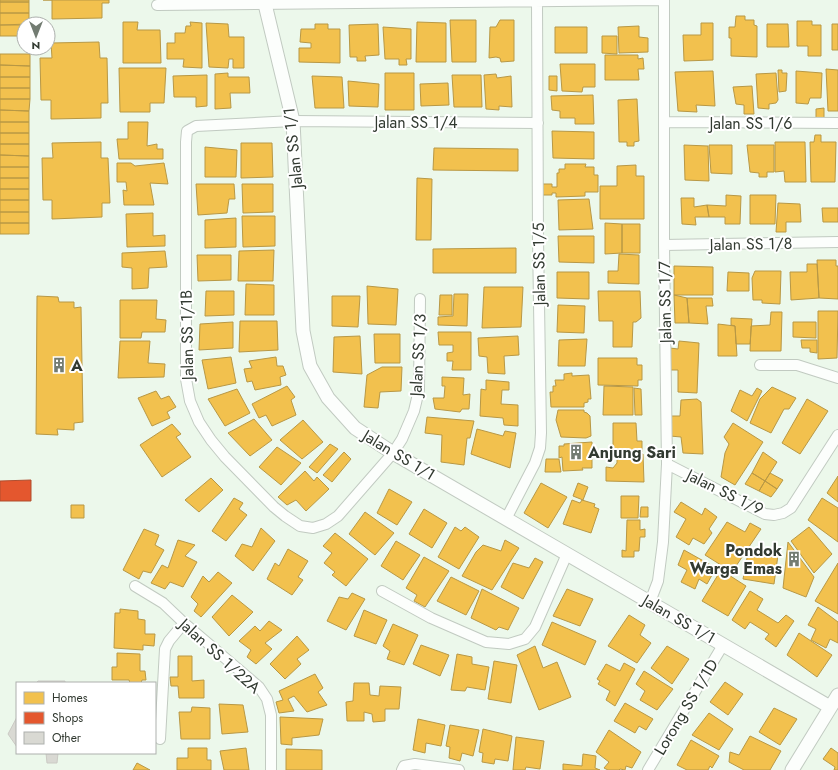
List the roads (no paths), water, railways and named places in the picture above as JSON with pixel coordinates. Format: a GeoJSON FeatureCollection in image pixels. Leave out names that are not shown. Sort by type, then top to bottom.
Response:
{"type":"FeatureCollection","features":[{"type":"Feature","properties":{"kind":"street"},"geometry":{"type":"LineString","coordinates":[[157,5],[265,2],[662,0]]}},
{"type":"Feature","properties":{"kind":"street","name":"Jalan SS 1/7"},"geometry":{"type":"LineString","coordinates":[[650,602],[658,581],[663,542],[667,464],[662,0]]}},
{"type":"Feature","properties":{"kind":"street","name":"Jalan SS 1/5"},"geometry":{"type":"LineString","coordinates":[[506,519],[535,463],[540,448],[541,433],[534,238],[538,123],[537,1]]}},
{"type":"Feature","properties":{"kind":"street","name":"Jalan SS 1/1"},"geometry":{"type":"LineString","coordinates":[[265,2],[293,121],[303,331],[310,366],[328,398],[355,428],[393,453],[834,709]]}},
{"type":"Feature","properties":{"kind":"street","name":"Jalan SS 1/4"},"geometry":{"type":"LineString","coordinates":[[293,121],[538,123]]}},
{"type":"Feature","properties":{"kind":"street","name":"Jalan SS 1/1B"},"geometry":{"type":"LineString","coordinates":[[293,121],[196,126],[187,131],[186,379],[190,401],[211,440],[225,457],[274,507],[300,526],[313,528],[326,524],[338,516],[393,453]]}},
{"type":"Feature","properties":{"kind":"street","name":"Jalan SS 1/6"},"geometry":{"type":"LineString","coordinates":[[664,122],[838,123]]}},
{"type":"Feature","properties":{"kind":"street","name":"Jalan SS 1/8"},"geometry":{"type":"LineString","coordinates":[[664,245],[838,242]]}},
{"type":"Feature","properties":{"kind":"street","name":"Jalan SS 1/3"},"geometry":{"type":"LineString","coordinates":[[393,453],[402,439],[414,411],[419,390],[420,299]]}},
{"type":"Feature","properties":{"kind":"street"},"geometry":{"type":"LineString","coordinates":[[760,365],[797,365],[838,378]]}},
{"type":"Feature","properties":{"kind":"street","name":"Jalan SS 1/9"},"geometry":{"type":"LineString","coordinates":[[667,464],[756,510],[774,515],[783,513],[791,508],[838,435]]}},
{"type":"Feature","properties":{"kind":"street"},"geometry":{"type":"LineString","coordinates":[[382,591],[430,618],[486,642],[509,644],[524,639],[535,627],[567,554]]}},
{"type":"Feature","properties":{"kind":"street","name":"Jalan SS 1/22A"},"geometry":{"type":"LineString","coordinates":[[135,586],[163,603],[184,623],[259,687],[267,699],[271,714],[271,770]]}},
{"type":"Feature","properties":{"kind":"street"},"geometry":{"type":"LineString","coordinates":[[160,739],[165,649],[169,641],[184,623]]}},
{"type":"Feature","properties":{"kind":"street","name":"Lorong SS 1/1D"},"geometry":{"type":"LineString","coordinates":[[648,770],[723,645]]}},
{"type":"Feature","properties":{"kind":"street"},"geometry":{"type":"LineString","coordinates":[[792,770],[834,709],[838,695]]}},
{"type":"Feature","properties":{"kind":"street"},"geometry":{"type":"LineString","coordinates":[[402,770],[404,766],[415,764],[459,770]]}},
{"type":"Feature","properties":{"kind":"place","name":"A"},"geometry":{"type":"Point","coordinates":[59,365]}},
{"type":"Feature","properties":{"kind":"place","name":"Anjung Sari"},"geometry":{"type":"Point","coordinates":[576,452]}},
{"type":"Feature","properties":{"kind":"place","name":"Pondok Warga Emas"},"geometry":{"type":"Point","coordinates":[794,559]}}]}
